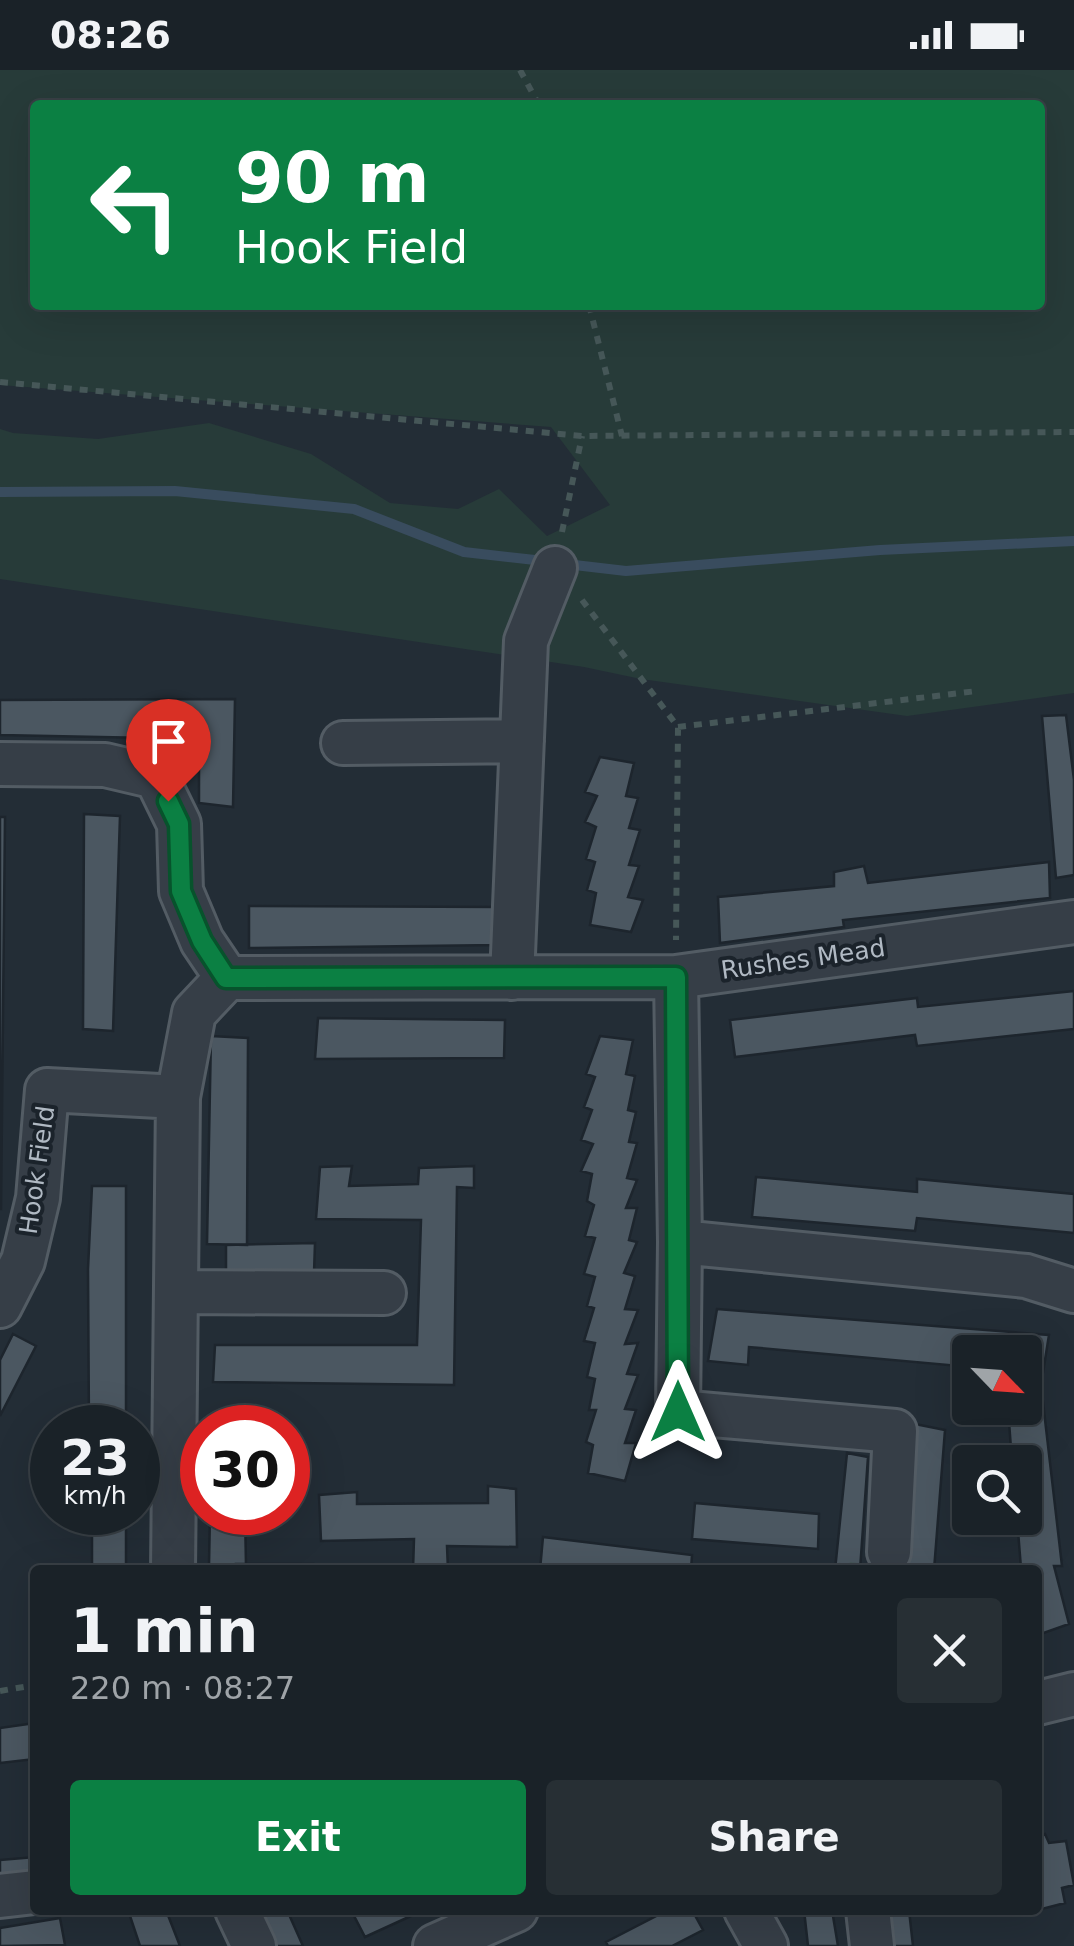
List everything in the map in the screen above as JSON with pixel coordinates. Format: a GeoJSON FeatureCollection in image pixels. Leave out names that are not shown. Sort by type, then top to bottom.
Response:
{"type":"FeatureCollection","features":[{"type":"Feature","properties":{"kind":"street"},"geometry":{"type":"LineString","coordinates":[[512,978],[526,641],[555,568]]}},
{"type":"Feature","properties":{"kind":"street"},"geometry":{"type":"LineString","coordinates":[[343,743],[522,742]]}},
{"type":"Feature","properties":{"kind":"street"},"geometry":{"type":"LineString","coordinates":[[0,764],[105,766],[156,777],[179,824],[181,891],[202,941],[226,978]]}},
{"type":"Feature","properties":{"kind":"street","name":"Rushes Mead"},"geometry":{"type":"LineString","coordinates":[[676,977],[1074,922]]}},
{"type":"Feature","properties":{"kind":"street"},"geometry":{"type":"LineString","coordinates":[[173,1565],[178,1097],[194,1013],[226,978],[676,977],[678,1412],[895,1431],[889,1552]]}},
{"type":"Feature","properties":{"kind":"street","name":"Hook Field"},"geometry":{"type":"LineString","coordinates":[[0,1306],[23,1261],[38,1198],[47,1090],[178,1097]]}},
{"type":"Feature","properties":{"kind":"street"},"geometry":{"type":"LineString","coordinates":[[680,1242],[1026,1276],[1074,1290]]}},
{"type":"Feature","properties":{"kind":"street"},"geometry":{"type":"LineString","coordinates":[[176,1292],[384,1293]]}},
{"type":"Feature","properties":{"kind":"street"},"geometry":{"type":"LineString","coordinates":[[1042,1703],[1074,1694]]}},
{"type":"Feature","properties":{"kind":"street"},"geometry":{"type":"LineString","coordinates":[[0,1896],[30,1893]]}},
{"type":"Feature","properties":{"kind":"street"},"geometry":{"type":"LineString","coordinates":[[239,1915],[254,1946]]}},
{"type":"Feature","properties":{"kind":"street"},"geometry":{"type":"LineString","coordinates":[[460,1941],[507,1915]]}},
{"type":"Feature","properties":{"kind":"street"},"geometry":{"type":"LineString","coordinates":[[749,1915],[766,1946]]}},
{"type":"Feature","properties":{"kind":"street"},"geometry":{"type":"LineString","coordinates":[[869,1915],[872,1946]]}},
{"type":"Feature","properties":{"kind":"path"},"geometry":{"type":"LineString","coordinates":[[520,70],[535,100]]}},
{"type":"Feature","properties":{"kind":"path"},"geometry":{"type":"LineString","coordinates":[[590,310],[622,436]]}},
{"type":"Feature","properties":{"kind":"path"},"geometry":{"type":"LineString","coordinates":[[0,382],[582,436],[1074,432]]}},
{"type":"Feature","properties":{"kind":"path"},"geometry":{"type":"LineString","coordinates":[[582,436],[555,568],[610,634],[678,728],[676,977]]}},
{"type":"Feature","properties":{"kind":"path"},"geometry":{"type":"LineString","coordinates":[[678,728],[977,691]]}},
{"type":"Feature","properties":{"kind":"path"},"geometry":{"type":"LineString","coordinates":[[0,1691],[30,1686]]}},
{"type":"Feature","properties":{"kind":"green space"},"geometry":{"type":"Polygon","coordinates":[[[0,70],[1074,70],[1074,693],[907,716],[641,679],[584,667],[0,579],[0,429],[98,439],[209,423],[311,454],[390,503],[458,509],[499,489],[547,536],[610,505],[551,427],[0,385],[0,70]]]}},
{"type":"Feature","properties":{"kind":"building"},"geometry":{"type":"Polygon","coordinates":[[[235,699],[233,807],[199,803],[199,739],[0,735],[0,700],[235,699]]]}},
{"type":"Feature","properties":{"kind":"building"},"geometry":{"type":"Polygon","coordinates":[[[1066,715],[1074,780],[1074,875],[1056,878],[1042,716],[1066,715]]]}},
{"type":"Feature","properties":{"kind":"building"},"geometry":{"type":"Polygon","coordinates":[[[600,757],[634,763],[626,796],[638,798],[629,828],[640,830],[629,865],[639,866],[628,897],[643,900],[631,932],[590,925],[596,893],[587,890],[595,862],[586,859],[596,827],[585,822],[597,796],[585,792],[600,757]]]}},
{"type":"Feature","properties":{"kind":"building"},"geometry":{"type":"Polygon","coordinates":[[[84,814],[120,816],[113,1031],[83,1029],[84,814]]]}},
{"type":"Feature","properties":{"kind":"building"},"geometry":{"type":"Polygon","coordinates":[[[0,817],[5,817],[1,1209],[0,1209],[0,817]]]}},
{"type":"Feature","properties":{"kind":"building"},"geometry":{"type":"Polygon","coordinates":[[[1049,862],[1050,898],[843,920],[844,927],[720,943],[718,897],[834,886],[834,872],[864,866],[868,883],[1049,862]]]}},
{"type":"Feature","properties":{"kind":"building"},"geometry":{"type":"Polygon","coordinates":[[[249,906],[501,907],[499,945],[249,948],[249,906]]]}},
{"type":"Feature","properties":{"kind":"building"},"geometry":{"type":"Polygon","coordinates":[[[1074,991],[1074,1029],[917,1046],[915,1035],[735,1057],[730,1020],[917,998],[918,1007],[1074,991]]]}},
{"type":"Feature","properties":{"kind":"building"},"geometry":{"type":"Polygon","coordinates":[[[318,1018],[505,1020],[504,1058],[315,1059],[318,1018]]]}},
{"type":"Feature","properties":{"kind":"building"},"geometry":{"type":"Polygon","coordinates":[[[211,1036],[248,1038],[247,1245],[207,1244],[211,1036]]]}},
{"type":"Feature","properties":{"kind":"building"},"geometry":{"type":"Polygon","coordinates":[[[600,1036],[633,1040],[626,1074],[635,1076],[628,1110],[636,1112],[629,1142],[637,1143],[627,1178],[637,1180],[626,1208],[637,1208],[629,1240],[637,1242],[624,1273],[635,1276],[625,1309],[638,1310],[625,1344],[638,1343],[627,1374],[638,1375],[625,1409],[636,1410],[625,1443],[636,1443],[625,1481],[588,1473],[593,1445],[586,1442],[596,1410],[589,1410],[595,1379],[587,1377],[595,1343],[584,1341],[594,1308],[587,1306],[595,1277],[584,1274],[595,1238],[585,1236],[594,1205],[587,1201],[592,1174],[581,1171],[593,1144],[581,1140],[592,1110],[584,1107],[595,1077],[586,1074],[600,1036]]]}},
{"type":"Feature","properties":{"kind":"building"},"geometry":{"type":"Polygon","coordinates":[[[352,1166],[349,1186],[418,1184],[419,1168],[474,1166],[474,1188],[457,1187],[454,1385],[213,1382],[215,1345],[417,1345],[421,1220],[316,1219],[320,1167],[352,1166]]]}},
{"type":"Feature","properties":{"kind":"building"},"geometry":{"type":"Polygon","coordinates":[[[756,1177],[917,1192],[917,1179],[1074,1194],[1074,1233],[917,1218],[915,1231],[752,1217],[756,1177]]]}},
{"type":"Feature","properties":{"kind":"building"},"geometry":{"type":"Polygon","coordinates":[[[92,1186],[126,1186],[126,1405],[89,1405],[92,1186]]]}},
{"type":"Feature","properties":{"kind":"building"},"geometry":{"type":"Polygon","coordinates":[[[315,1243],[314,1273],[226,1274],[226,1245],[315,1243]]]}},
{"type":"Feature","properties":{"kind":"building"},"geometry":{"type":"Polygon","coordinates":[[[717,1309],[1049,1335],[1042,1379],[1042,1335],[952,1335],[952,1365],[749,1347],[748,1365],[708,1361],[717,1309]]]}},
{"type":"Feature","properties":{"kind":"building"},"geometry":{"type":"Polygon","coordinates":[[[13,1334],[36,1346],[0,1416],[0,1360],[13,1334]]]}},
{"type":"Feature","properties":{"kind":"building"},"geometry":{"type":"Polygon","coordinates":[[[1042,1394],[1062,1566],[1054,1566],[1069,1624],[1042,1634],[1042,1565],[1021,1565],[1018,1535],[1042,1535],[1042,1445],[1011,1445],[1009,1425],[1042,1425],[1042,1394]]]}},
{"type":"Feature","properties":{"kind":"building"},"geometry":{"type":"Polygon","coordinates":[[[915,1424],[945,1430],[934,1565],[903,1565],[915,1424]]]}},
{"type":"Feature","properties":{"kind":"building"},"geometry":{"type":"Polygon","coordinates":[[[847,1453],[868,1457],[860,1565],[836,1565],[847,1453]]]}},
{"type":"Feature","properties":{"kind":"building"},"geometry":{"type":"Polygon","coordinates":[[[488,1486],[516,1489],[517,1547],[447,1546],[448,1565],[413,1565],[414,1539],[321,1541],[319,1495],[357,1492],[357,1504],[488,1503],[488,1486]]]}},
{"type":"Feature","properties":{"kind":"building"},"geometry":{"type":"Polygon","coordinates":[[[695,1503],[819,1514],[818,1549],[692,1539],[695,1503]]]}},
{"type":"Feature","properties":{"kind":"building"},"geometry":{"type":"Polygon","coordinates":[[[92,1535],[126,1535],[126,1565],[92,1565],[92,1535]]]}},
{"type":"Feature","properties":{"kind":"building"},"geometry":{"type":"Polygon","coordinates":[[[210,1535],[245,1535],[246,1565],[209,1565],[210,1535]]]}},
{"type":"Feature","properties":{"kind":"building"},"geometry":{"type":"Polygon","coordinates":[[[543,1537],[692,1555],[691,1565],[540,1565],[543,1537]]]}},
{"type":"Feature","properties":{"kind":"building"},"geometry":{"type":"Polygon","coordinates":[[[236,1564],[313,1564],[313,1565],[236,1564]]]}},
{"type":"Feature","properties":{"kind":"building"},"geometry":{"type":"Polygon","coordinates":[[[30,1724],[30,1760],[0,1763],[0,1728],[30,1724]]]}},
{"type":"Feature","properties":{"kind":"building"},"geometry":{"type":"Polygon","coordinates":[[[1042,1835],[1049,1843],[1066,1841],[1074,1885],[1062,1888],[1065,1903],[1042,1909],[1042,1835]]]}},
{"type":"Feature","properties":{"kind":"building"},"geometry":{"type":"Polygon","coordinates":[[[30,1857],[30,1883],[0,1886],[0,1860],[30,1857]]]}},
{"type":"Feature","properties":{"kind":"building"},"geometry":{"type":"Polygon","coordinates":[[[130,1915],[168,1915],[180,1946],[140,1946],[130,1915]]]}},
{"type":"Feature","properties":{"kind":"building"},"geometry":{"type":"Polygon","coordinates":[[[246,1915],[289,1915],[303,1946],[261,1946],[246,1915]]]}},
{"type":"Feature","properties":{"kind":"building"},"geometry":{"type":"Polygon","coordinates":[[[354,1915],[413,1915],[365,1937],[354,1915]]]}},
{"type":"Feature","properties":{"kind":"building"},"geometry":{"type":"Polygon","coordinates":[[[658,1915],[695,1915],[703,1930],[672,1946],[608,1946],[606,1942],[658,1915]]]}},
{"type":"Feature","properties":{"kind":"building"},"geometry":{"type":"Polygon","coordinates":[[[805,1915],[833,1915],[838,1946],[808,1946],[805,1915]]]}},
{"type":"Feature","properties":{"kind":"building"},"geometry":{"type":"Polygon","coordinates":[[[881,1915],[910,1915],[913,1946],[884,1946],[881,1915]]]}},
{"type":"Feature","properties":{"kind":"building"},"geometry":{"type":"Polygon","coordinates":[[[60,1918],[65,1945],[0,1946],[0,1928],[60,1918]]]}},
{"type":"Feature","properties":{"kind":"waterway"},"geometry":{"type":"LineString","coordinates":[[0,492],[175,491],[354,509],[464,552],[544,561]]}},
{"type":"Feature","properties":{"kind":"waterway"},"geometry":{"type":"LineString","coordinates":[[566,564],[626,571],[880,550],[1074,541]]}},
{"type":"Feature","properties":{"kind":"route"},"geometry":{"type":"LineString","coordinates":[[168,801],[179,824],[181,891],[202,941],[226,978],[676,977],[678,1412]]}}]}
